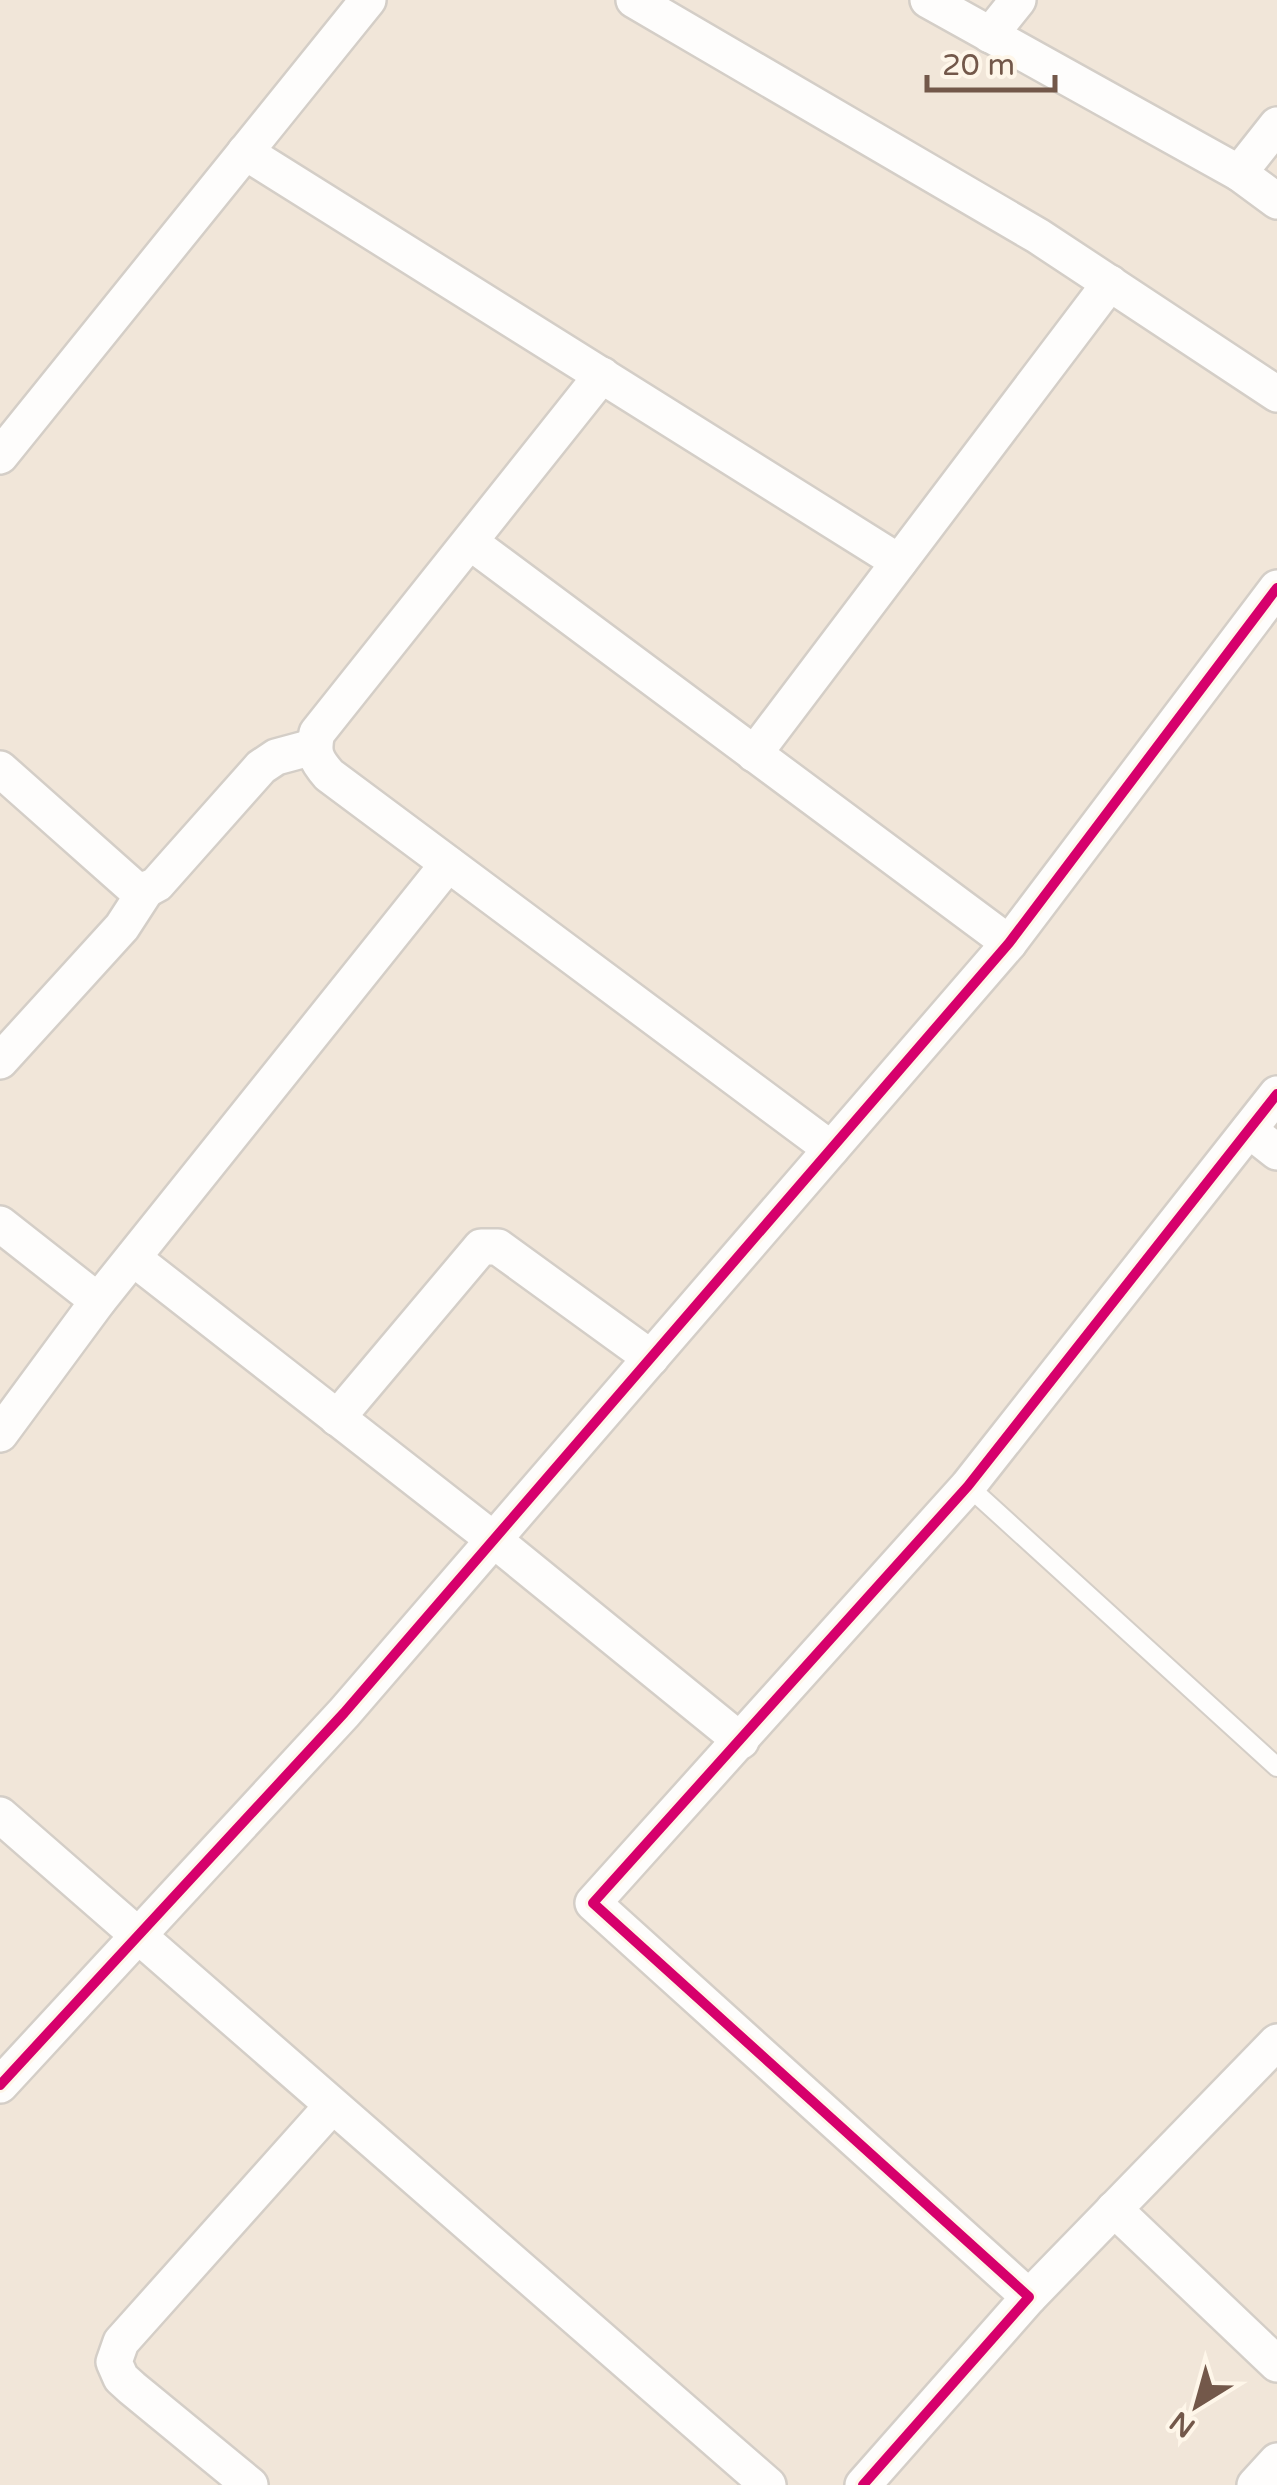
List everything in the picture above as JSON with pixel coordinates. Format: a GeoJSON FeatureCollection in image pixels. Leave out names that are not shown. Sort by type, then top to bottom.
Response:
{"type":"FeatureCollection","features":[{"type":"Feature","properties":{"kind":"street"},"geometry":{"type":"LineString","coordinates":[[0,456],[368,0]]}},
{"type":"Feature","properties":{"kind":"street"},"geometry":{"type":"LineString","coordinates":[[634,0],[1021,226],[1277,394]]}},
{"type":"Feature","properties":{"kind":"street"},"geometry":{"type":"LineString","coordinates":[[928,0],[1239,173],[1277,201]]}},
{"type":"Feature","properties":{"kind":"street"},"geometry":{"type":"LineString","coordinates":[[990,35],[1018,0]]}},
{"type":"Feature","properties":{"kind":"street"},"geometry":{"type":"LineString","coordinates":[[1239,173],[1277,125]]}},
{"type":"Feature","properties":{"kind":"street"},"geometry":{"type":"LineString","coordinates":[[246,152],[899,562]]}},
{"type":"Feature","properties":{"kind":"street"},"geometry":{"type":"LineString","coordinates":[[754,754],[1110,283]]}},
{"type":"Feature","properties":{"kind":"street"},"geometry":{"type":"LineString","coordinates":[[602,375],[317,733],[313,747],[316,760],[329,775],[830,1149]]}},
{"type":"Feature","properties":{"kind":"street"},"geometry":{"type":"LineString","coordinates":[[470,542],[1009,943]]}},
{"type":"Feature","properties":{"kind":"street"},"geometry":{"type":"LineString","coordinates":[[0,2086],[344,1713],[1009,943],[1277,588]]}},
{"type":"Feature","properties":{"kind":"street"},"geometry":{"type":"LineString","coordinates":[[0,1061],[122,927],[146,890],[157,884],[261,767],[276,757],[313,747]]}},
{"type":"Feature","properties":{"kind":"street"},"geometry":{"type":"LineString","coordinates":[[0,769],[134,888],[146,890]]}},
{"type":"Feature","properties":{"kind":"street"},"geometry":{"type":"LineString","coordinates":[[0,1434],[98,1301],[448,864]]}},
{"type":"Feature","properties":{"kind":"street"},"geometry":{"type":"LineString","coordinates":[[1028,2297],[593,1902],[968,1486],[1277,1094]]}},
{"type":"Feature","properties":{"kind":"street"},"geometry":{"type":"LineString","coordinates":[[1249,1130],[1277,1152]]}},
{"type":"Feature","properties":{"kind":"street"},"geometry":{"type":"LineString","coordinates":[[0,1224],[98,1301]]}},
{"type":"Feature","properties":{"kind":"street"},"geometry":{"type":"LineString","coordinates":[[337,1418],[480,1247],[498,1247],[651,1358]]}},
{"type":"Feature","properties":{"kind":"street"},"geometry":{"type":"LineString","coordinates":[[132,1258],[494,1540],[741,1741]]}},
{"type":"Feature","properties":{"kind":"street"},"geometry":{"type":"LineString","coordinates":[[0,1815],[768,2485]]}},
{"type":"Feature","properties":{"kind":"street"},"geometry":{"type":"LineString","coordinates":[[862,2485],[1028,2297],[1277,2042]]}},
{"type":"Feature","properties":{"kind":"street"},"geometry":{"type":"LineString","coordinates":[[250,2485],[132,2388],[121,2378],[114,2362],[122,2342],[332,2106]]}},
{"type":"Feature","properties":{"kind":"street"},"geometry":{"type":"LineString","coordinates":[[1114,2209],[1277,2364]]}},
{"type":"Feature","properties":{"kind":"street"},"geometry":{"type":"LineString","coordinates":[[1255,2485],[1277,2461]]}},
{"type":"Feature","properties":{"kind":"lane"},"geometry":{"type":"LineString","coordinates":[[968,1486],[1277,1767]]}},
{"type":"Feature","properties":{"kind":"shaded area"},"geometry":{"type":"Polygon","coordinates":[[[0,0],[1277,0],[1277,2485],[0,2485],[0,0]]]}},
{"type":"Feature","properties":{"kind":"cycle path"},"geometry":{"type":"LineString","coordinates":[[0,2085],[344,1713],[1009,943],[1277,588]]}},
{"type":"Feature","properties":{"kind":"cycle path"},"geometry":{"type":"LineString","coordinates":[[863,2485],[1029,2297],[593,1903],[968,1486],[1277,1094]]}}]}
